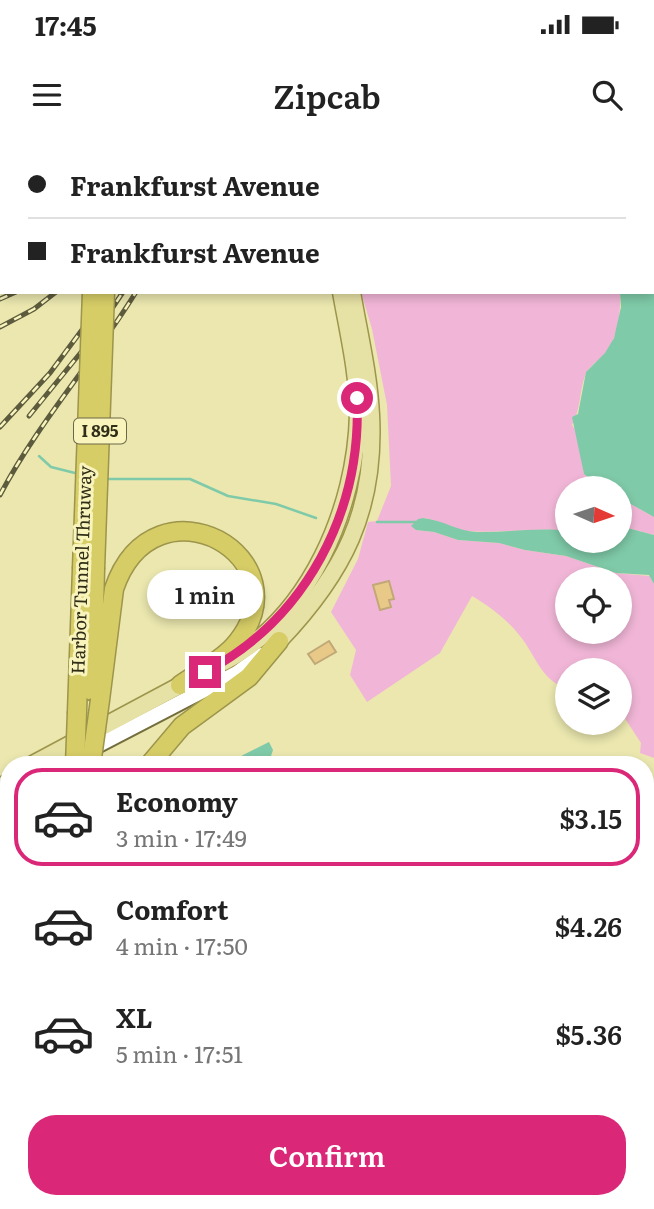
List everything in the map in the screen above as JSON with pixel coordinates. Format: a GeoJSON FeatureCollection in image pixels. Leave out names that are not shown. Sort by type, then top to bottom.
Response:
{"type":"FeatureCollection","features":[{"type":"Feature","properties":{"kind":"highway","name":"Harbor Tunnel Thruway"},"geometry":{"type":"LineString","coordinates":[[77,756],[90,706],[92,294]]}},
{"type":"Feature","properties":{"kind":"highway","name":"Harbor Tunnel Thruway"},"geometry":{"type":"LineString","coordinates":[[89,569],[105,294]]}},
{"type":"Feature","properties":{"kind":"highway"},"geometry":{"type":"LineString","coordinates":[[90,756],[90,706],[114,589],[120,573],[137,549],[147,542],[189,531],[216,538],[238,555],[249,571],[254,597],[245,629],[230,649],[180,685]]}},
{"type":"Feature","properties":{"kind":"highway"},"geometry":{"type":"LineString","coordinates":[[157,756],[182,726],[249,677],[279,641]]}},
{"type":"Feature","properties":{"kind":"main road"},"geometry":{"type":"LineString","coordinates":[[48,756],[230,659],[269,628],[295,600],[311,577],[337,526],[355,454],[358,414],[356,383],[341,294]]}},
{"type":"Feature","properties":{"kind":"main road"},"geometry":{"type":"LineString","coordinates":[[77,756],[237,673],[279,641],[309,610],[342,562],[363,506],[372,444],[367,382],[352,294]]}},
{"type":"Feature","properties":{"kind":"main road"},"geometry":{"type":"LineString","coordinates":[[342,562],[337,552],[355,494],[355,454]]}},
{"type":"Feature","properties":{"kind":"main road"},"geometry":{"type":"LineString","coordinates":[[311,577],[324,564],[342,562]]}},
{"type":"Feature","properties":{"kind":"shaded area"},"geometry":{"type":"Polygon","coordinates":[[[362,294],[620,294],[615,334],[603,356],[586,373],[572,425],[577,432],[584,474],[587,476],[555,476],[555,531],[466,531],[423,518],[416,530],[434,532],[458,540],[499,543],[566,556],[598,567],[555,567],[555,644],[632,644],[632,574],[650,576],[654,584],[654,756],[640,753],[641,743],[632,729],[632,658],[555,658],[555,682],[546,675],[512,627],[472,596],[440,653],[367,702],[350,675],[356,650],[331,612],[358,559],[368,522],[377,521],[391,486],[387,405],[372,329],[362,294]]]}},
{"type":"Feature","properties":{"kind":"shaded area"},"geometry":{"type":"Polygon","coordinates":[[[620,294],[654,294],[654,517],[632,505],[632,476],[584,474],[572,417],[578,414],[586,372],[605,353],[614,338],[621,307],[620,294]]]}},
{"type":"Feature","properties":{"kind":"shaded area"},"geometry":{"type":"Polygon","coordinates":[[[632,505],[654,517],[654,535],[632,529],[632,505]]]}},
{"type":"Feature","properties":{"kind":"shaded area"},"geometry":{"type":"Polygon","coordinates":[[[418,519],[437,521],[477,532],[555,530],[555,553],[632,553],[632,529],[654,535],[654,584],[649,575],[632,574],[632,567],[598,567],[566,556],[499,543],[458,540],[434,532],[416,530],[411,526],[418,519]]]}},
{"type":"Feature","properties":{"kind":"shaded area"},"geometry":{"type":"Polygon","coordinates":[[[269,742],[273,750],[271,756],[243,755],[269,742]]]}},
{"type":"Feature","properties":{"kind":"building"},"geometry":{"type":"Polygon","coordinates":[[[389,581],[394,599],[389,600],[391,607],[380,610],[373,585],[389,581]]]}},
{"type":"Feature","properties":{"kind":"building"},"geometry":{"type":"Polygon","coordinates":[[[329,641],[336,652],[315,664],[308,654],[329,641]]]}},
{"type":"Feature","properties":{"kind":"waterway"},"geometry":{"type":"LineString","coordinates":[[39,456],[51,467],[79,474]]}},
{"type":"Feature","properties":{"kind":"waterway"},"geometry":{"type":"LineString","coordinates":[[106,479],[190,479],[228,496],[276,504],[316,518]]}},
{"type":"Feature","properties":{"kind":"waterway"},"geometry":{"type":"LineString","coordinates":[[377,522],[416,522]]}},
{"type":"Feature","properties":{"kind":"railway"},"geometry":{"type":"LineString","coordinates":[[0,299],[11,294]]}},
{"type":"Feature","properties":{"kind":"railway"},"geometry":{"type":"LineString","coordinates":[[0,327],[34,309],[53,294]]}},
{"type":"Feature","properties":{"kind":"railway"},"geometry":{"type":"LineString","coordinates":[[0,427],[50,373],[109,294]]}},
{"type":"Feature","properties":{"kind":"railway"},"geometry":{"type":"LineString","coordinates":[[29,416],[91,340],[122,294]]}},
{"type":"Feature","properties":{"kind":"railway"},"geometry":{"type":"LineString","coordinates":[[0,495],[31,443],[135,294]]}},
{"type":"Feature","properties":{"kind":"route"},"geometry":{"type":"LineString","coordinates":[[205,672],[230,659],[269,628],[295,600],[326,550],[345,501],[355,454],[357,398]]}}]}
